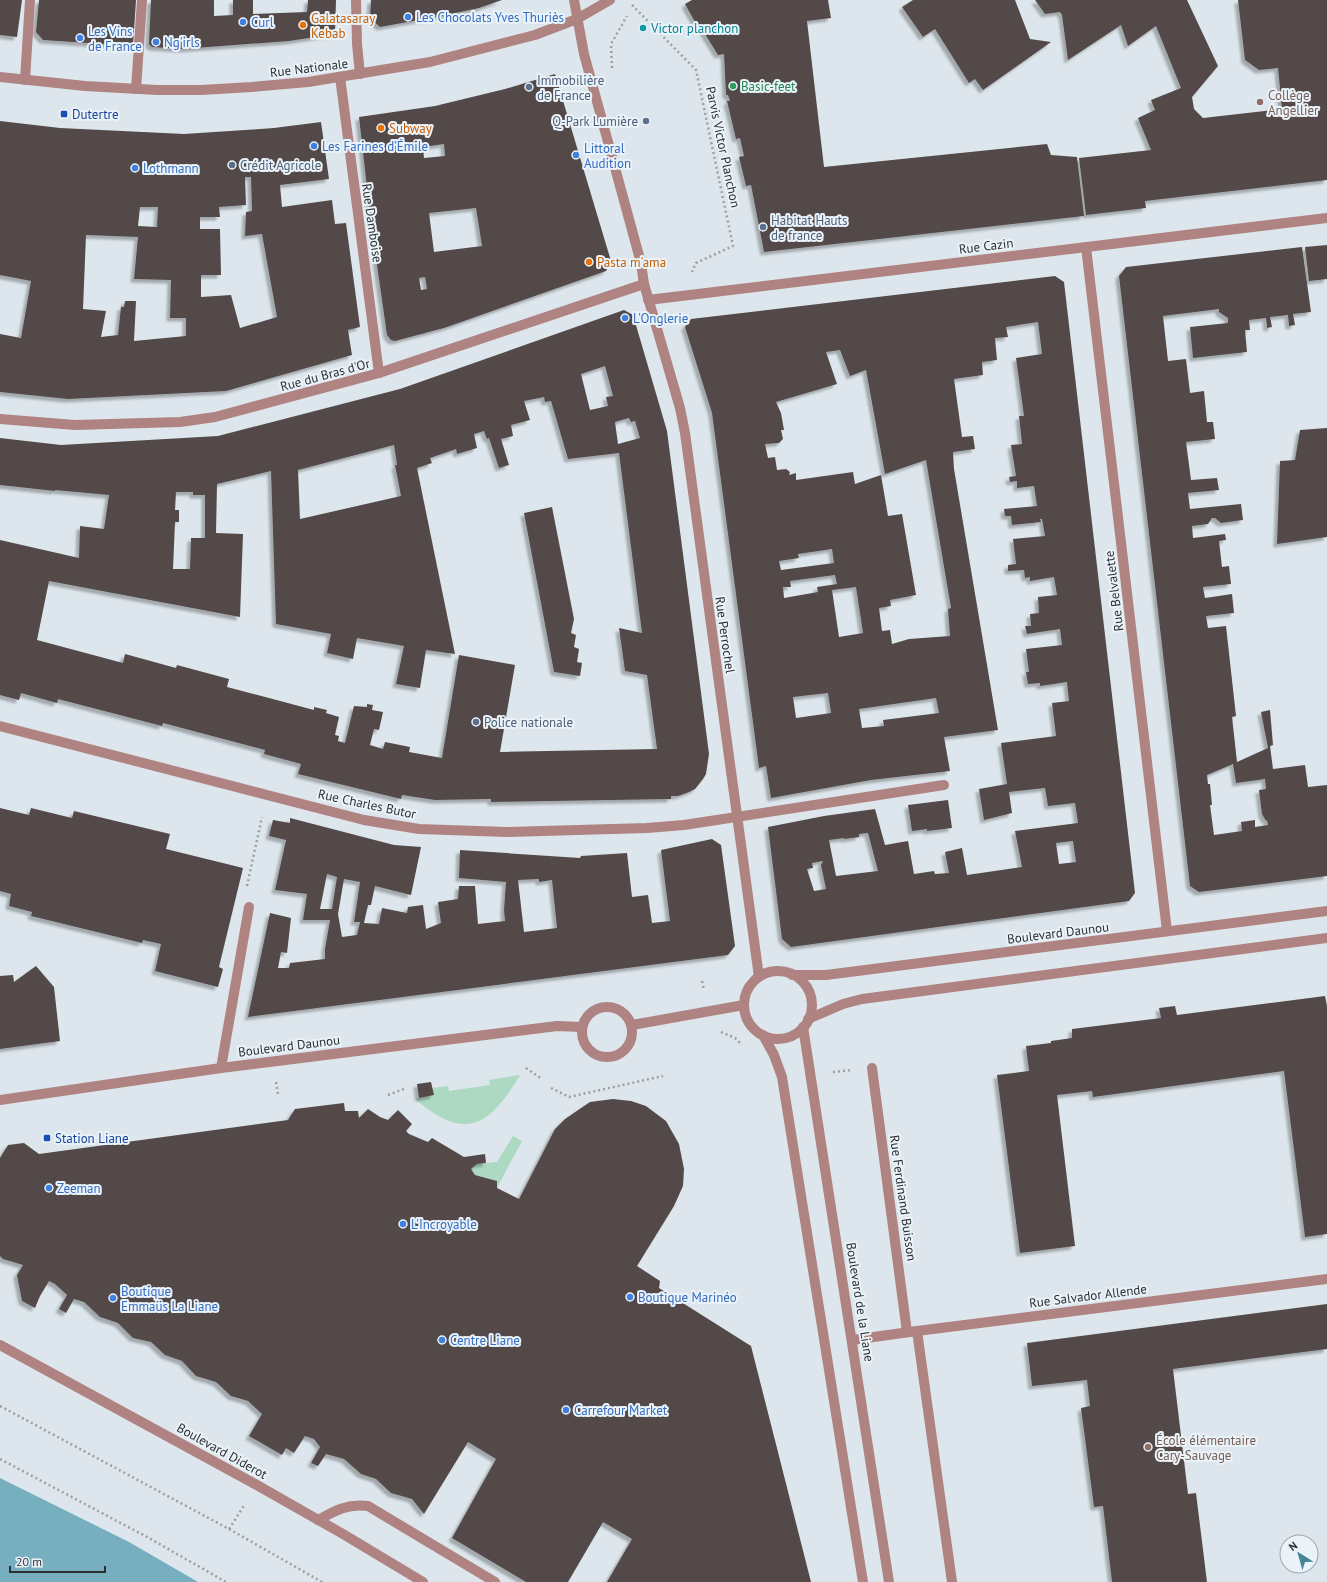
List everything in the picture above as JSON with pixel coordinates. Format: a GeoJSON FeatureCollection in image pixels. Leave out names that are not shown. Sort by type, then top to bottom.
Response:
{"type":"FeatureCollection","features":[{"type":"Feature","properties":{"kind":"street"},"geometry":{"type":"LineString","coordinates":[[25,80],[30,0]]}},
{"type":"Feature","properties":{"kind":"street"},"geometry":{"type":"LineString","coordinates":[[136,89],[142,0]]}},
{"type":"Feature","properties":{"kind":"street"},"geometry":{"type":"LineString","coordinates":[[356,0],[357,44],[360,74]]}},
{"type":"Feature","properties":{"kind":"street","name":"Rue Perrochel"},"geometry":{"type":"LineString","coordinates":[[574,0],[584,54],[641,263],[648,300],[683,421],[759,977]]}},
{"type":"Feature","properties":{"kind":"street","name":"Rue Nationale"},"geometry":{"type":"LineString","coordinates":[[0,77],[85,86],[136,89],[201,90],[252,87],[340,77],[459,55],[543,33],[577,19],[610,0]]}},
{"type":"Feature","properties":{"kind":"street","name":"Rue Damboise"},"geometry":{"type":"LineString","coordinates":[[340,77],[379,373]]}},
{"type":"Feature","properties":{"kind":"street","name":"Rue Cazin"},"geometry":{"type":"LineString","coordinates":[[648,300],[1327,218]]}},
{"type":"Feature","properties":{"kind":"street","name":"Rue Belvalette"},"geometry":{"type":"LineString","coordinates":[[1086,247],[1168,931]]}},
{"type":"Feature","properties":{"kind":"street","name":"Rue du Bras d'Or"},"geometry":{"type":"LineString","coordinates":[[0,419],[75,425],[199,420],[232,414],[379,373],[644,284]]}},
{"type":"Feature","properties":{"kind":"street","name":"Rue Charles Butor"},"geometry":{"type":"LineString","coordinates":[[0,726],[364,820],[419,829],[537,832],[672,826],[944,786]]}},
{"type":"Feature","properties":{"kind":"street"},"geometry":{"type":"LineString","coordinates":[[221,1068],[250,907]]}},
{"type":"Feature","properties":{"kind":"street","name":"Boulevard Daunou"},"geometry":{"type":"LineString","coordinates":[[792,975],[826,975],[1327,911]]}},
{"type":"Feature","properties":{"kind":"street"},"geometry":{"type":"LineString","coordinates":[[806,1023],[811,1004],[809,994],[804,984],[792,975],[777,972],[768,973],[759,977],[752,983],[747,991],[744,1005],[747,1021],[754,1029],[763,1035],[777,1039],[787,1038],[796,1033],[806,1023],[843,1004],[862,999],[1327,938]]}},
{"type":"Feature","properties":{"kind":"street"},"geometry":{"type":"LineString","coordinates":[[632,1025],[744,1005]]}},
{"type":"Feature","properties":{"kind":"street"},"geometry":{"type":"LineString","coordinates":[[606,1006],[618,1008],[624,1012],[632,1025],[632,1036],[628,1047],[616,1056],[608,1057],[597,1055],[588,1048],[582,1038],[582,1027],[589,1014],[595,1009],[606,1006]]}},
{"type":"Feature","properties":{"kind":"street","name":"Boulevard de la Liane"},"geometry":{"type":"LineString","coordinates":[[806,1023],[889,1582]]}},
{"type":"Feature","properties":{"kind":"street","name":"Boulevard Daunou"},"geometry":{"type":"LineString","coordinates":[[0,1100],[221,1068],[557,1026],[582,1027]]}},
{"type":"Feature","properties":{"kind":"street"},"geometry":{"type":"LineString","coordinates":[[763,1035],[774,1055],[782,1077],[862,1582]]}},
{"type":"Feature","properties":{"kind":"street","name":"Rue Ferdinand Buisson"},"geometry":{"type":"LineString","coordinates":[[872,1068],[952,1582]]}},
{"type":"Feature","properties":{"kind":"street","name":"Rue Salvador Allende"},"geometry":{"type":"LineString","coordinates":[[852,1340],[912,1331],[1327,1279]]}},
{"type":"Feature","properties":{"kind":"street","name":"Boulevard Diderot"},"geometry":{"type":"LineString","coordinates":[[2,1346],[139,1420],[318,1520],[423,1582]]}},
{"type":"Feature","properties":{"kind":"street"},"geometry":{"type":"LineString","coordinates":[[318,1520],[339,1508],[350,1505],[368,1506],[495,1582]]}},
{"type":"Feature","properties":{"kind":"path","name":"Parvis Victor Planchon"},"geometry":{"type":"LineString","coordinates":[[630,4],[696,70],[734,246],[696,263],[684,295]]}},
{"type":"Feature","properties":{"kind":"path"},"geometry":{"type":"LineString","coordinates":[[249,878],[267,795]]}},
{"type":"Feature","properties":{"kind":"path"},"geometry":{"type":"LineString","coordinates":[[702,981],[712,1032],[721,1032],[735,1038],[744,1048]]}},
{"type":"Feature","properties":{"kind":"path"},"geometry":{"type":"LineString","coordinates":[[526,1068],[542,1079]]}},
{"type":"Feature","properties":{"kind":"path"},"geometry":{"type":"LineString","coordinates":[[550,1088],[569,1097],[663,1076]]}},
{"type":"Feature","properties":{"kind":"path"},"geometry":{"type":"LineString","coordinates":[[388,1095],[406,1088]]}},
{"type":"Feature","properties":{"kind":"path"},"geometry":{"type":"LineString","coordinates":[[0,1406],[230,1529],[322,1582]]}},
{"type":"Feature","properties":{"kind":"path"},"geometry":{"type":"LineString","coordinates":[[0,1459],[149,1538],[226,1582]]}},
{"type":"Feature","properties":{"kind":"path"},"geometry":{"type":"LineString","coordinates":[[230,1529],[246,1503]]}},
{"type":"Feature","properties":{"kind":"green space"},"geometry":{"type":"Polygon","coordinates":[[[520,1075],[498,1107],[486,1117],[475,1123],[462,1124],[448,1121],[415,1099],[433,1095],[432,1088],[448,1086],[449,1091],[490,1085],[489,1080],[520,1075]]]}},
{"type":"Feature","properties":{"kind":"green space"},"geometry":{"type":"Polygon","coordinates":[[[513,1136],[522,1141],[497,1188],[497,1181],[475,1175],[471,1169],[477,1164],[497,1162],[513,1136]]]}},
{"type":"Feature","properties":{"kind":"water"},"geometry":{"type":"Polygon","coordinates":[[[0,1478],[129,1542],[198,1582],[0,1582],[0,1478]]]}},
{"type":"Feature","properties":{"kind":"building"},"geometry":{"type":"Polygon","coordinates":[[[0,0],[22,0],[17,37],[0,35],[0,0]]]}},
{"type":"Feature","properties":{"kind":"building"},"geometry":{"type":"Polygon","coordinates":[[[39,0],[136,0],[133,46],[43,40],[36,32],[39,0]]]}},
{"type":"Feature","properties":{"kind":"building"},"geometry":{"type":"Polygon","coordinates":[[[151,0],[214,0],[214,16],[233,15],[233,0],[253,0],[253,14],[307,12],[308,0],[336,0],[335,34],[289,41],[182,49],[152,47],[149,44],[151,0]]]}},
{"type":"Feature","properties":{"kind":"building"},"geometry":{"type":"Polygon","coordinates":[[[371,0],[502,0],[479,8],[380,27],[370,18],[371,0]]]}},
{"type":"Feature","properties":{"kind":"building"},"geometry":{"type":"Polygon","coordinates":[[[692,0],[828,0],[831,18],[807,21],[824,167],[1047,144],[1051,155],[1077,157],[1084,216],[764,252],[751,185],[746,186],[739,157],[744,156],[740,138],[736,139],[727,101],[730,101],[728,95],[726,95],[724,54],[718,55],[697,21],[695,22],[685,4],[692,0]]]}},
{"type":"Feature","properties":{"kind":"building"},"geometry":{"type":"Polygon","coordinates":[[[913,0],[1015,0],[1030,39],[1051,42],[983,90],[975,79],[969,83],[935,29],[923,37],[902,7],[913,0]]]}},
{"type":"Feature","properties":{"kind":"building","name":"Collège Angellier"},"geometry":{"type":"Polygon","coordinates":[[[1035,0],[1187,0],[1218,66],[1192,97],[1194,109],[1203,118],[1282,109],[1278,68],[1259,70],[1245,60],[1238,0],[1327,0],[1327,180],[1145,201],[1146,208],[1086,215],[1079,158],[1151,150],[1138,118],[1155,110],[1151,100],[1181,88],[1156,26],[1128,46],[1121,25],[1068,60],[1062,15],[1060,12],[1045,14],[1035,0]]]}},
{"type":"Feature","properties":{"kind":"building"},"geometry":{"type":"Polygon","coordinates":[[[555,74],[611,261],[606,271],[444,328],[395,341],[391,340],[387,335],[371,223],[359,117],[435,106],[505,89],[555,74]],[[444,144],[423,147],[424,158],[445,156],[444,144]],[[476,208],[429,213],[434,252],[482,246],[476,208]],[[425,277],[419,278],[421,290],[427,289],[425,277]]]}},
{"type":"Feature","properties":{"kind":"building"},"geometry":{"type":"Polygon","coordinates":[[[0,121],[60,128],[184,134],[274,128],[321,122],[329,179],[280,185],[282,207],[332,200],[335,224],[346,223],[360,327],[348,330],[352,355],[226,391],[68,399],[0,392],[0,334],[21,338],[31,281],[0,275],[0,121]],[[245,177],[246,205],[219,207],[220,217],[200,217],[200,229],[220,229],[221,275],[201,275],[201,297],[231,295],[240,328],[277,317],[262,234],[245,236],[246,212],[252,211],[251,177],[245,177]],[[140,207],[138,226],[157,227],[158,207],[140,207]],[[86,235],[83,309],[106,311],[101,337],[118,335],[121,307],[124,307],[125,301],[136,301],[134,341],[186,336],[186,318],[170,318],[171,280],[134,279],[138,237],[86,235]]]}},
{"type":"Feature","properties":{"kind":"building"},"geometry":{"type":"Polygon","coordinates":[[[1327,245],[1327,279],[1309,281],[1305,247],[1327,245]]]}},
{"type":"Feature","properties":{"kind":"building"},"geometry":{"type":"Polygon","coordinates":[[[1302,247],[1311,312],[1293,314],[1295,325],[1289,326],[1288,315],[1270,317],[1272,327],[1267,328],[1266,318],[1249,320],[1250,330],[1245,330],[1247,352],[1193,358],[1190,327],[1228,323],[1228,318],[1219,312],[1219,309],[1163,316],[1168,361],[1186,359],[1190,393],[1204,391],[1207,422],[1213,422],[1215,439],[1186,442],[1191,480],[1217,478],[1219,490],[1188,493],[1190,509],[1241,504],[1243,520],[1221,523],[1215,518],[1212,518],[1208,524],[1192,526],[1193,538],[1225,534],[1226,540],[1219,541],[1222,567],[1229,566],[1231,584],[1203,587],[1205,598],[1232,594],[1234,613],[1206,616],[1208,628],[1226,626],[1236,716],[1232,717],[1237,762],[1268,748],[1261,712],[1270,710],[1273,745],[1270,746],[1273,769],[1305,765],[1308,787],[1327,785],[1327,876],[1199,892],[1190,886],[1119,276],[1126,267],[1302,247]],[[1233,764],[1207,775],[1208,784],[1210,784],[1212,805],[1210,805],[1214,835],[1242,831],[1241,822],[1255,820],[1255,827],[1268,825],[1267,820],[1266,821],[1262,814],[1259,790],[1266,789],[1265,779],[1236,783],[1233,764]]]}},
{"type":"Feature","properties":{"kind":"building"},"geometry":{"type":"Polygon","coordinates":[[[1055,276],[1064,282],[1135,893],[1129,901],[791,947],[782,939],[768,827],[824,816],[875,809],[885,845],[908,841],[914,874],[934,871],[935,874],[949,873],[945,852],[962,848],[967,875],[1022,867],[1015,831],[1078,823],[1075,803],[1048,806],[1045,788],[1009,792],[1012,813],[984,820],[979,789],[1007,784],[1001,743],[1056,736],[1052,703],[1069,701],[1067,682],[1040,686],[1040,683],[1028,684],[1026,672],[1029,672],[1026,649],[1062,645],[1060,629],[1027,634],[1025,626],[1031,626],[1030,614],[1039,613],[1038,597],[1057,595],[1054,577],[1030,581],[1030,577],[1025,578],[1024,570],[1008,571],[1008,565],[1016,564],[1013,539],[1045,536],[1042,519],[1040,519],[1041,522],[1012,525],[1011,516],[1005,516],[1004,509],[1037,506],[1034,486],[1017,488],[1017,481],[1010,482],[1009,477],[1016,476],[1011,445],[1022,444],[1019,416],[1024,416],[1016,358],[1042,354],[1038,322],[1006,327],[1008,337],[995,338],[997,360],[982,362],[983,375],[954,379],[962,437],[973,436],[975,449],[953,452],[954,469],[998,730],[944,737],[950,771],[871,780],[771,798],[766,766],[759,768],[712,413],[685,327],[691,319],[1055,276]],[[840,350],[826,352],[837,384],[776,402],[781,413],[784,430],[781,430],[783,439],[779,443],[765,444],[768,458],[775,457],[777,470],[786,469],[790,472],[789,475],[796,473],[796,480],[853,472],[855,484],[881,475],[888,516],[902,514],[916,595],[890,600],[891,606],[879,608],[882,631],[890,630],[892,644],[909,639],[950,636],[948,609],[951,608],[926,460],[885,474],[866,370],[850,376],[840,350]],[[832,549],[798,554],[799,558],[779,561],[781,570],[834,563],[832,549]],[[835,575],[790,581],[791,587],[783,587],[784,598],[818,592],[817,587],[837,584],[835,575]],[[856,587],[832,590],[839,637],[863,633],[856,587]],[[828,693],[793,697],[796,718],[831,713],[828,693]],[[936,698],[859,709],[862,728],[884,726],[883,720],[939,713],[936,698]],[[868,833],[859,834],[859,837],[829,840],[836,876],[878,871],[868,833]],[[1073,841],[1056,843],[1059,864],[1076,862],[1073,841]],[[823,861],[812,863],[813,868],[807,869],[814,891],[826,889],[821,865],[823,861]]]}},
{"type":"Feature","properties":{"kind":"building"},"geometry":{"type":"Polygon","coordinates":[[[624,310],[633,315],[667,431],[709,754],[706,774],[695,789],[678,796],[671,796],[671,799],[491,802],[491,799],[435,800],[402,795],[401,799],[298,774],[301,764],[264,754],[265,750],[163,723],[162,726],[58,699],[57,703],[21,693],[19,700],[0,695],[0,540],[79,558],[80,526],[104,529],[109,495],[0,485],[0,438],[61,445],[218,436],[400,389],[624,310]],[[605,366],[581,374],[590,410],[608,406],[606,397],[613,396],[605,366]],[[544,397],[524,401],[530,420],[511,425],[513,436],[501,439],[509,465],[499,468],[489,438],[487,439],[484,431],[474,434],[477,448],[457,454],[456,449],[430,458],[432,463],[417,468],[455,654],[426,650],[420,688],[396,684],[404,646],[357,638],[353,659],[327,653],[331,634],[276,624],[271,471],[217,484],[216,533],[243,534],[240,617],[49,581],[37,640],[123,663],[125,654],[176,668],[177,665],[229,679],[227,687],[314,710],[314,707],[327,710],[326,713],[339,717],[335,735],[339,736],[338,741],[345,743],[354,706],[367,707],[367,704],[373,705],[372,710],[383,712],[379,730],[374,729],[370,745],[383,749],[385,742],[410,747],[409,752],[442,758],[459,655],[515,665],[500,752],[657,749],[647,675],[625,671],[619,628],[642,633],[619,453],[568,459],[551,401],[545,402],[544,397]],[[629,418],[615,422],[618,444],[640,438],[635,421],[631,422],[629,418]],[[394,445],[298,470],[300,519],[401,496],[395,465],[397,465],[394,445]],[[176,492],[175,510],[179,510],[179,522],[175,522],[173,569],[190,569],[191,538],[205,538],[205,495],[193,495],[193,492],[176,492]]]}},
{"type":"Feature","properties":{"kind":"building"},"geometry":{"type":"Polygon","coordinates":[[[1327,428],[1327,537],[1277,544],[1280,461],[1295,460],[1300,430],[1327,428]]]}},
{"type":"Feature","properties":{"kind":"building"},"geometry":{"type":"Polygon","coordinates":[[[552,507],[574,619],[571,633],[576,635],[574,647],[579,649],[577,662],[582,663],[580,676],[554,672],[524,513],[552,507]]]}},
{"type":"Feature","properties":{"kind":"building"},"geometry":{"type":"Polygon","coordinates":[[[948,800],[952,828],[912,831],[908,805],[948,800]]]}},
{"type":"Feature","properties":{"kind":"building"},"geometry":{"type":"Polygon","coordinates":[[[0,808],[29,815],[31,808],[72,818],[74,811],[170,834],[166,849],[243,868],[219,967],[223,969],[218,987],[155,971],[161,944],[143,940],[142,943],[31,916],[32,912],[9,906],[11,894],[0,891],[0,808]]]}},
{"type":"Feature","properties":{"kind":"building"},"geometry":{"type":"Polygon","coordinates":[[[290,818],[394,845],[421,847],[411,895],[375,886],[371,905],[368,905],[364,923],[379,924],[382,908],[407,913],[408,907],[423,905],[426,929],[441,923],[438,902],[458,899],[459,886],[475,886],[478,924],[505,921],[504,910],[506,882],[459,878],[460,850],[580,858],[581,856],[627,853],[632,897],[648,895],[652,923],[670,921],[661,850],[712,839],[721,845],[735,946],[728,955],[248,1017],[270,913],[291,918],[287,953],[281,952],[278,968],[289,968],[290,963],[325,959],[325,949],[330,920],[303,920],[307,894],[275,890],[286,840],[269,836],[273,820],[290,823],[290,818]],[[327,874],[320,909],[332,909],[337,877],[327,874]],[[344,879],[338,914],[342,937],[357,935],[360,922],[354,922],[360,882],[344,879]],[[539,879],[518,880],[524,932],[557,928],[552,880],[539,882],[539,879]]]}},
{"type":"Feature","properties":{"kind":"building"},"geometry":{"type":"Polygon","coordinates":[[[36,966],[54,987],[60,1041],[0,1049],[0,976],[13,975],[14,982],[36,966]]]}},
{"type":"Feature","properties":{"kind":"building"},"geometry":{"type":"Polygon","coordinates":[[[1325,996],[1327,1006],[1327,1234],[1305,1237],[1284,1071],[1093,1097],[1092,1091],[1057,1095],[1075,1246],[1020,1253],[997,1075],[1029,1071],[1026,1046],[1051,1043],[1051,1041],[1072,1038],[1072,1029],[1161,1018],[1159,1008],[1175,1006],[1177,1015],[1325,996]]]}},
{"type":"Feature","properties":{"kind":"building"},"geometry":{"type":"Polygon","coordinates":[[[431,1082],[434,1095],[419,1098],[417,1084],[431,1082]]]}},
{"type":"Feature","properties":{"kind":"building","name":"Centre Liane"},"geometry":{"type":"Polygon","coordinates":[[[613,1099],[631,1101],[646,1106],[666,1121],[679,1144],[684,1169],[683,1186],[674,1206],[637,1266],[660,1281],[659,1288],[751,1346],[811,1582],[607,1582],[632,1539],[603,1522],[568,1582],[526,1582],[452,1538],[496,1459],[468,1442],[424,1514],[412,1499],[391,1493],[376,1479],[361,1474],[344,1459],[326,1454],[318,1466],[311,1463],[320,1447],[314,1439],[305,1436],[294,1453],[286,1448],[282,1455],[249,1436],[262,1414],[248,1401],[231,1396],[216,1382],[196,1376],[182,1361],[165,1355],[151,1342],[133,1338],[118,1323],[100,1317],[84,1302],[74,1299],[66,1313],[59,1309],[67,1295],[55,1284],[49,1281],[35,1308],[22,1301],[17,1275],[23,1265],[3,1259],[0,1256],[0,1158],[8,1145],[24,1143],[39,1154],[288,1120],[295,1109],[344,1103],[345,1111],[358,1111],[359,1118],[368,1109],[380,1117],[388,1120],[398,1110],[412,1124],[406,1131],[409,1134],[428,1142],[432,1138],[464,1157],[485,1154],[486,1163],[477,1164],[471,1169],[475,1175],[497,1181],[497,1188],[519,1199],[555,1129],[565,1119],[590,1102],[613,1099]]]}},
{"type":"Feature","properties":{"kind":"building"},"geometry":{"type":"Polygon","coordinates":[[[1327,1304],[1327,1349],[1173,1369],[1188,1494],[1196,1493],[1207,1582],[1112,1582],[1103,1506],[1094,1507],[1081,1408],[1090,1406],[1087,1380],[1032,1386],[1027,1343],[1327,1304]]]}},
{"type":"Feature","properties":{"kind":"place","name":"Les Chocolats Yves Thuriès"},"geometry":{"type":"Point","coordinates":[408,17]}},
{"type":"Feature","properties":{"kind":"place","name":"Curl"},"geometry":{"type":"Point","coordinates":[243,22]}},
{"type":"Feature","properties":{"kind":"place","name":"Galatasaray Kebab"},"geometry":{"type":"Point","coordinates":[303,25]}},
{"type":"Feature","properties":{"kind":"place","name":"Victor planchon"},"geometry":{"type":"Point","coordinates":[643,28]}},
{"type":"Feature","properties":{"kind":"place","name":"Les Vins de France"},"geometry":{"type":"Point","coordinates":[80,38]}},
{"type":"Feature","properties":{"kind":"place","name":"Ng'irls"},"geometry":{"type":"Point","coordinates":[156,42]}},
{"type":"Feature","properties":{"kind":"place","name":"Basic-feet"},"geometry":{"type":"Point","coordinates":[733,86]}},
{"type":"Feature","properties":{"kind":"place","name":"Immobilière de France"},"geometry":{"type":"Point","coordinates":[529,87]}},
{"type":"Feature","properties":{"kind":"place","name":"Collège Angellier"},"geometry":{"type":"Point","coordinates":[1260,102]}},
{"type":"Feature","properties":{"kind":"place","name":"Dutertre"},"geometry":{"type":"Point","coordinates":[64,114]}},
{"type":"Feature","properties":{"kind":"place","name":"Q-Park Lumière"},"geometry":{"type":"Point","coordinates":[646,121]}},
{"type":"Feature","properties":{"kind":"place","name":"Subway"},"geometry":{"type":"Point","coordinates":[381,128]}},
{"type":"Feature","properties":{"kind":"place","name":"Les Farines d’Émile"},"geometry":{"type":"Point","coordinates":[314,146]}},
{"type":"Feature","properties":{"kind":"place","name":"Littoral Audition"},"geometry":{"type":"Point","coordinates":[576,155]}},
{"type":"Feature","properties":{"kind":"place","name":"Crédit Agricole"},"geometry":{"type":"Point","coordinates":[232,165]}},
{"type":"Feature","properties":{"kind":"place","name":"Lothmann"},"geometry":{"type":"Point","coordinates":[135,168]}},
{"type":"Feature","properties":{"kind":"place","name":"Habitat Hauts de france"},"geometry":{"type":"Point","coordinates":[763,227]}},
{"type":"Feature","properties":{"kind":"place","name":"Pasta m'ama"},"geometry":{"type":"Point","coordinates":[589,262]}},
{"type":"Feature","properties":{"kind":"place","name":"L'Onglerie"},"geometry":{"type":"Point","coordinates":[625,318]}},
{"type":"Feature","properties":{"kind":"place","name":"Police nationale"},"geometry":{"type":"Point","coordinates":[476,722]}},
{"type":"Feature","properties":{"kind":"place","name":"Station Liane"},"geometry":{"type":"Point","coordinates":[47,1138]}},
{"type":"Feature","properties":{"kind":"place","name":"Zeeman"},"geometry":{"type":"Point","coordinates":[49,1188]}},
{"type":"Feature","properties":{"kind":"place","name":"L'Incroyable"},"geometry":{"type":"Point","coordinates":[403,1224]}},
{"type":"Feature","properties":{"kind":"place","name":"Boutique Marinéo"},"geometry":{"type":"Point","coordinates":[630,1297]}},
{"type":"Feature","properties":{"kind":"place","name":"Boutique Emmaüs La Liane"},"geometry":{"type":"Point","coordinates":[113,1298]}},
{"type":"Feature","properties":{"kind":"place","name":"Centre Liane"},"geometry":{"type":"Point","coordinates":[442,1340]}},
{"type":"Feature","properties":{"kind":"place","name":"Carrefour Market"},"geometry":{"type":"Point","coordinates":[566,1410]}},
{"type":"Feature","properties":{"kind":"place","name":"École élémentaire Cary-Sauvage"},"geometry":{"type":"Point","coordinates":[1148,1447]}}]}
